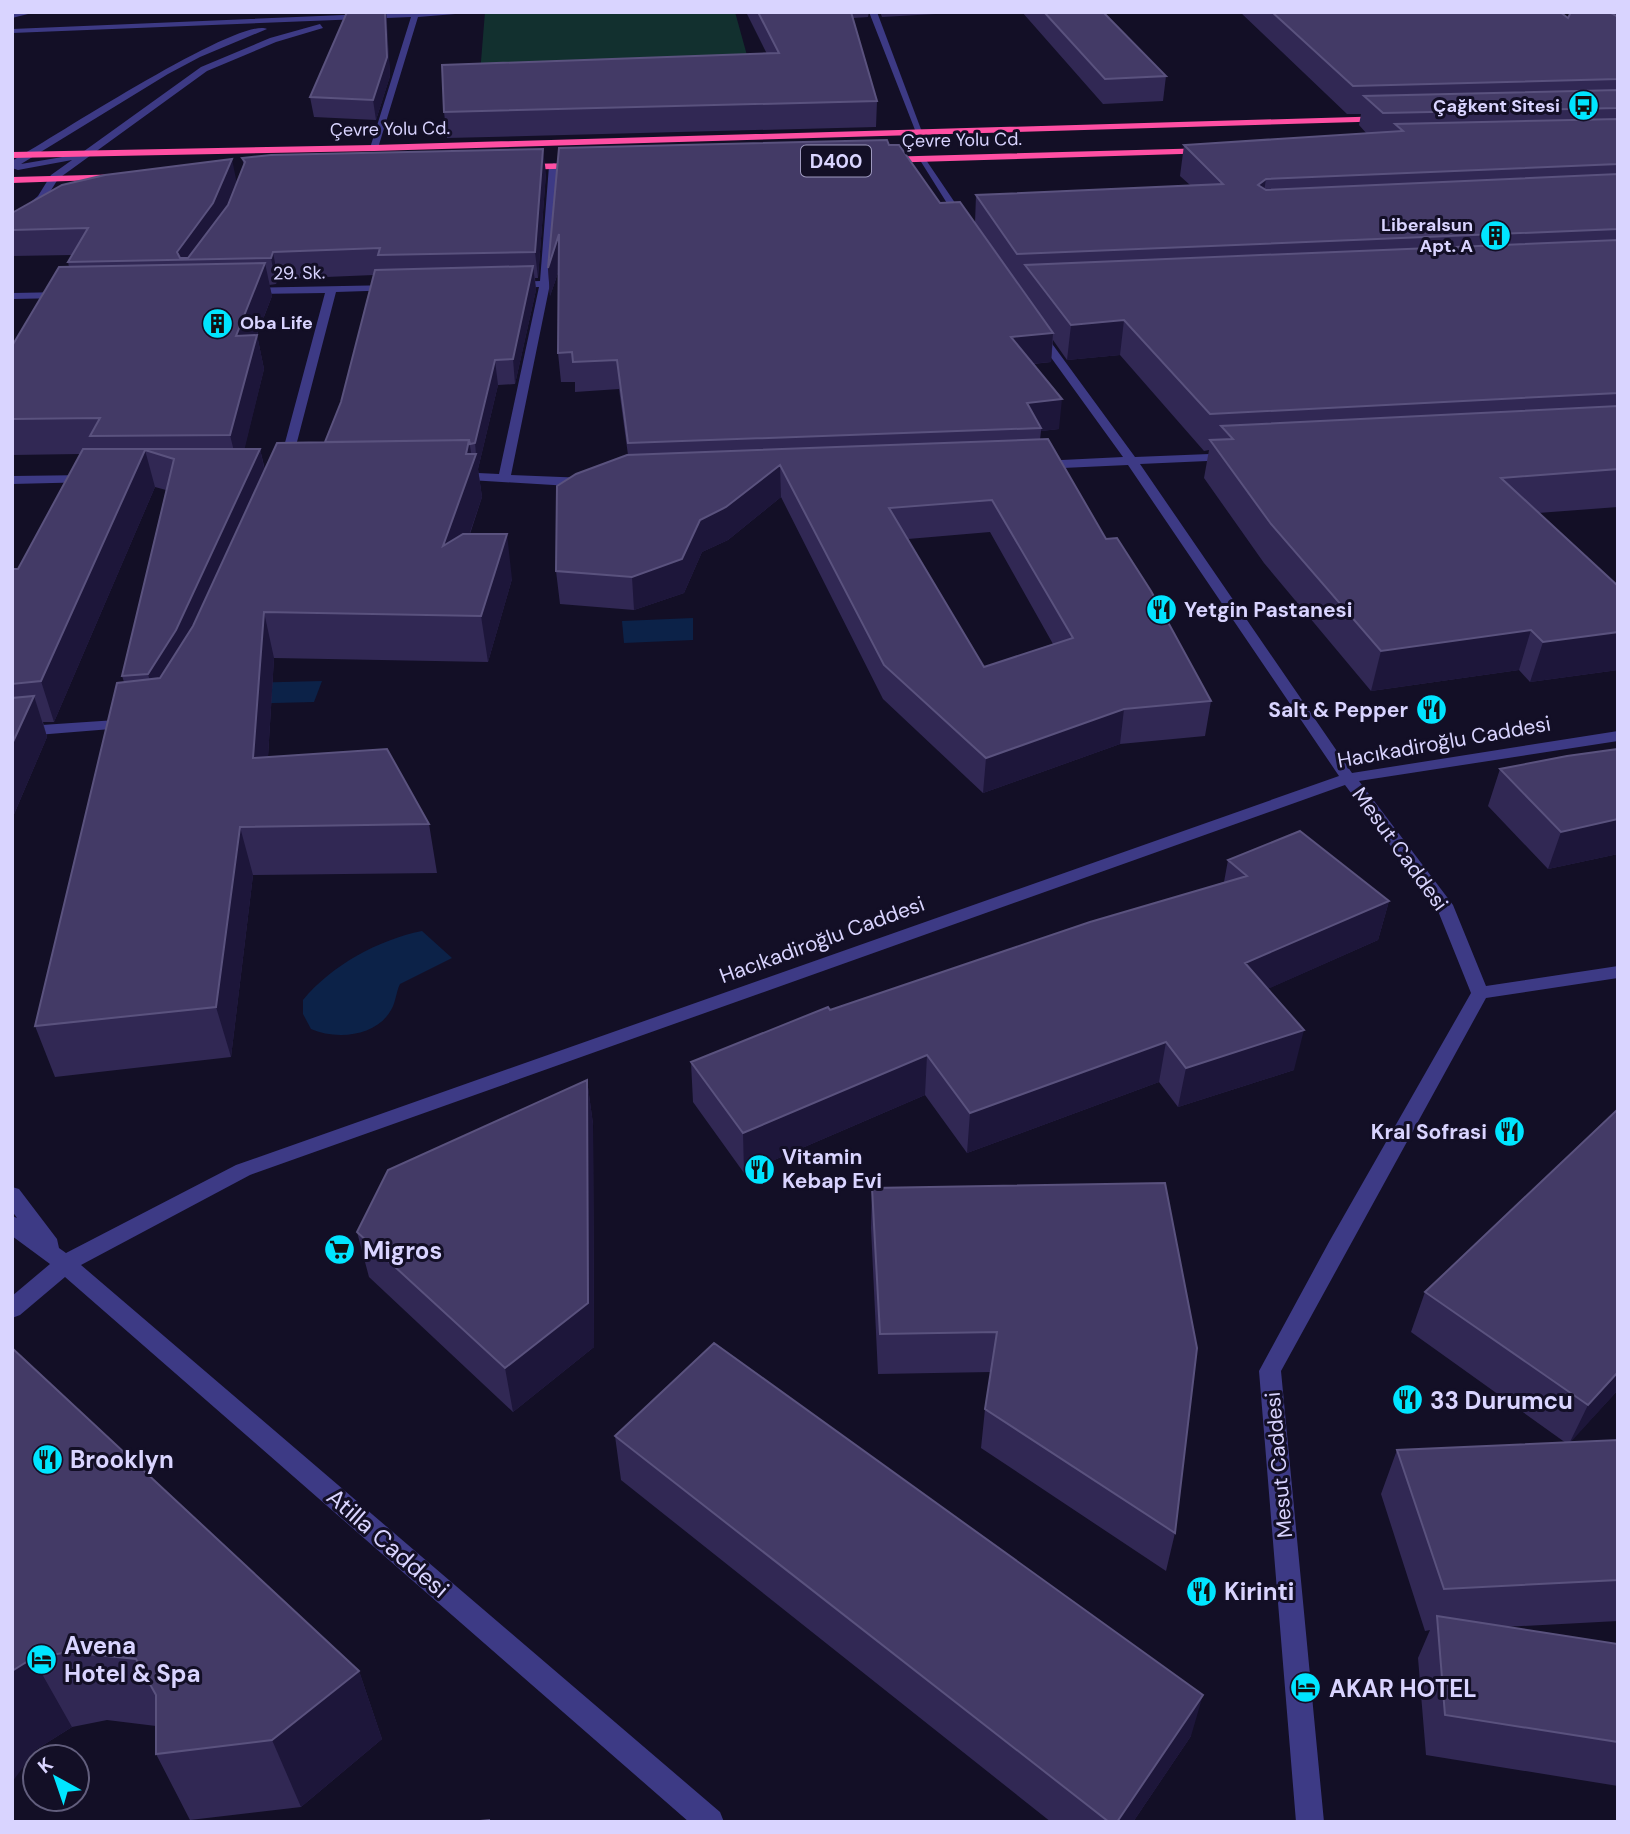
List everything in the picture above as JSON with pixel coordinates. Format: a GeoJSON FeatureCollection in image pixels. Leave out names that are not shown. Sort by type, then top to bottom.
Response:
{"type":"FeatureCollection","features":[{"type":"Feature","properties":{"kind":"highway","name":"Çevre Yolu Cd."},"geometry":{"type":"LineString","coordinates":[[87,153],[374,148],[1401,118]]}},
{"type":"Feature","properties":{"kind":"highway","name":"Çevre Yolu Cd."},"geometry":{"type":"LineString","coordinates":[[867,160],[1221,151]]}},
{"type":"Feature","properties":{"kind":"highway","name":"D400"},"geometry":{"type":"LineString","coordinates":[[12,155],[87,153]]}},
{"type":"Feature","properties":{"kind":"highway"},"geometry":{"type":"LineString","coordinates":[[498,167],[595,165]]}},
{"type":"Feature","properties":{"kind":"highway"},"geometry":{"type":"LineString","coordinates":[[12,180],[138,176]]}},
{"type":"Feature","properties":{"kind":"street"},"geometry":{"type":"LineString","coordinates":[[12,16],[25,12]]}},
{"type":"Feature","properties":{"kind":"street"},"geometry":{"type":"LineString","coordinates":[[12,167],[203,51],[287,21],[323,12]]}},
{"type":"Feature","properties":{"kind":"street"},"geometry":{"type":"LineString","coordinates":[[12,223],[42,198],[54,177],[204,69],[273,40],[370,12]]}},
{"type":"Feature","properties":{"kind":"street"},"geometry":{"type":"LineString","coordinates":[[12,31],[476,12]]}},
{"type":"Feature","properties":{"kind":"street"},"geometry":{"type":"LineString","coordinates":[[873,12],[919,130]]}},
{"type":"Feature","properties":{"kind":"street"},"geometry":{"type":"LineString","coordinates":[[374,148],[415,15]]}},
{"type":"Feature","properties":{"kind":"street"},"geometry":{"type":"LineString","coordinates":[[12,167],[87,153]]}},
{"type":"Feature","properties":{"kind":"street"},"geometry":{"type":"LineString","coordinates":[[921,159],[973,237]]}},
{"type":"Feature","properties":{"kind":"street"},"geometry":{"type":"LineString","coordinates":[[505,476],[545,284],[554,166]]}},
{"type":"Feature","properties":{"kind":"street"},"geometry":{"type":"LineString","coordinates":[[12,167],[54,177]]}},
{"type":"Feature","properties":{"kind":"street"},"geometry":{"type":"LineString","coordinates":[[505,285],[545,284]]}},
{"type":"Feature","properties":{"kind":"street","name":"29. Sk."},"geometry":{"type":"LineString","coordinates":[[234,291],[411,288]]}},
{"type":"Feature","properties":{"kind":"street"},"geometry":{"type":"LineString","coordinates":[[295,477],[281,477],[331,290]]}},
{"type":"Feature","properties":{"kind":"street"},"geometry":{"type":"LineString","coordinates":[[12,296],[81,294]]}},
{"type":"Feature","properties":{"kind":"street","name":"Mesut Caddesi"},"geometry":{"type":"LineString","coordinates":[[1026,316],[1132,461],[1348,778],[1444,905],[1480,993],[1270,1371],[1310,1822]]}},
{"type":"Feature","properties":{"kind":"street"},"geometry":{"type":"LineString","coordinates":[[1022,466],[1243,455]]}},
{"type":"Feature","properties":{"kind":"street"},"geometry":{"type":"LineString","coordinates":[[449,476],[505,476],[564,483],[606,482]]}},
{"type":"Feature","properties":{"kind":"street"},"geometry":{"type":"LineString","coordinates":[[12,480],[106,479]]}},
{"type":"Feature","properties":{"kind":"street"},"geometry":{"type":"LineString","coordinates":[[12,732],[141,723]]}},
{"type":"Feature","properties":{"kind":"street","name":"Hacıkadiroğlu Caddesi"},"geometry":{"type":"LineString","coordinates":[[12,1309],[65,1264],[243,1170],[1348,778],[1618,736]]}},
{"type":"Feature","properties":{"kind":"street"},"geometry":{"type":"LineString","coordinates":[[1480,993],[1618,972]]}},
{"type":"Feature","properties":{"kind":"street"},"geometry":{"type":"LineString","coordinates":[[12,1195],[65,1264]]}},
{"type":"Feature","properties":{"kind":"street"},"geometry":{"type":"LineString","coordinates":[[12,1224],[65,1264]]}},
{"type":"Feature","properties":{"kind":"street","name":"Atilla Caddesi"},"geometry":{"type":"LineString","coordinates":[[65,1264],[710,1822]]}},
{"type":"Feature","properties":{"kind":"green space"},"geometry":{"type":"Polygon","coordinates":[[[485,12],[735,12],[753,77],[479,86],[485,12]]]}},
{"type":"Feature","properties":{"kind":"water"},"geometry":{"type":"Polygon","coordinates":[[[693,618],[693,640],[624,643],[622,621],[693,618]]]}},
{"type":"Feature","properties":{"kind":"water"},"geometry":{"type":"Polygon","coordinates":[[[322,681],[314,702],[232,704],[239,683],[322,681]]]}},
{"type":"Feature","properties":{"kind":"water"},"geometry":{"type":"Polygon","coordinates":[[[422,931],[452,958],[400,984],[393,1007],[384,1019],[376,1026],[355,1034],[332,1034],[311,1029],[303,1014],[303,1000],[315,987],[357,956],[389,941],[422,931]]]}},
{"type":"Feature","properties":{"kind":"building"},"geometry":{"type":"Polygon","coordinates":[[[347,12],[385,12],[387,57],[373,100],[310,97],[347,12]]]}},
{"type":"Feature","properties":{"kind":"building"},"geometry":{"type":"Polygon","coordinates":[[[758,12],[851,12],[877,101],[444,112],[442,65],[779,53],[758,12]]]}},
{"type":"Feature","properties":{"kind":"building"},"geometry":{"type":"Polygon","coordinates":[[[1044,12],[1103,12],[1166,76],[1105,79],[1044,12]]]}},
{"type":"Feature","properties":{"kind":"building"},"geometry":{"type":"Polygon","coordinates":[[[1272,12],[1560,12],[1568,18],[1571,12],[1609,12],[1618,17],[1618,79],[1353,86],[1272,12]]]}},
{"type":"Feature","properties":{"kind":"building"},"geometry":{"type":"Polygon","coordinates":[[[1618,90],[1618,108],[1383,113],[1364,96],[1618,90]]]}},
{"type":"Feature","properties":{"kind":"building"},"geometry":{"type":"Polygon","coordinates":[[[1618,119],[1618,164],[1266,179],[1258,185],[1266,190],[1618,174],[1618,229],[1017,254],[976,195],[1223,184],[1184,145],[1403,131],[1395,124],[1618,119]]]}},
{"type":"Feature","properties":{"kind":"building"},"geometry":{"type":"Polygon","coordinates":[[[887,140],[889,145],[899,145],[940,203],[960,202],[1053,333],[1011,337],[1062,399],[1027,403],[1041,428],[628,443],[617,360],[573,362],[572,352],[558,353],[559,234],[548,268],[559,148],[887,140]]]}},
{"type":"Feature","properties":{"kind":"building"},"geometry":{"type":"Polygon","coordinates":[[[543,149],[535,252],[378,255],[380,248],[273,252],[271,258],[68,262],[88,228],[12,230],[12,213],[62,185],[105,175],[232,159],[213,203],[177,252],[180,258],[188,258],[228,205],[245,162],[242,158],[271,155],[543,149]]]}},
{"type":"Feature","properties":{"kind":"building"},"geometry":{"type":"Polygon","coordinates":[[[1618,240],[1618,393],[1210,414],[1124,320],[1071,325],[1025,265],[1618,240]]]}},
{"type":"Feature","properties":{"kind":"building"},"geometry":{"type":"Polygon","coordinates":[[[265,263],[236,336],[257,335],[230,435],[90,436],[100,418],[12,419],[12,346],[59,267],[265,263]]]}},
{"type":"Feature","properties":{"kind":"building"},"geometry":{"type":"Polygon","coordinates":[[[533,266],[513,359],[495,360],[475,443],[470,444],[469,440],[325,442],[341,402],[375,270],[533,266]]]}},
{"type":"Feature","properties":{"kind":"building"},"geometry":{"type":"Polygon","coordinates":[[[1618,406],[1618,469],[1501,478],[1618,586],[1618,632],[1543,642],[1531,630],[1381,651],[1271,524],[1210,440],[1233,439],[1221,426],[1618,406]]]}},
{"type":"Feature","properties":{"kind":"building"},"geometry":{"type":"Polygon","coordinates":[[[1048,439],[1106,539],[1117,538],[1151,591],[1211,701],[1124,709],[986,758],[884,665],[780,465],[726,507],[700,520],[682,559],[632,577],[556,571],[557,486],[576,474],[627,455],[1048,439]],[[992,500],[889,508],[984,667],[1073,638],[992,500]]]}},
{"type":"Feature","properties":{"kind":"building"},"geometry":{"type":"Polygon","coordinates":[[[469,440],[466,454],[476,454],[443,546],[463,534],[507,534],[481,616],[264,612],[253,758],[387,749],[429,824],[240,827],[216,1007],[35,1026],[117,683],[160,678],[193,626],[277,443],[469,440]]]}},
{"type":"Feature","properties":{"kind":"building"},"geometry":{"type":"Polygon","coordinates":[[[83,449],[260,449],[176,630],[148,674],[122,676],[174,459],[145,450],[41,681],[12,684],[12,569],[18,569],[83,449]]]}},
{"type":"Feature","properties":{"kind":"building"},"geometry":{"type":"Polygon","coordinates":[[[34,696],[12,744],[12,698],[34,696]]]}},
{"type":"Feature","properties":{"kind":"building"},"geometry":{"type":"Polygon","coordinates":[[[1618,749],[1618,819],[1561,832],[1500,769],[1567,756],[1618,749]]]}},
{"type":"Feature","properties":{"kind":"building"},"geometry":{"type":"Polygon","coordinates":[[[1300,831],[1389,901],[1245,963],[1304,1030],[1186,1068],[1166,1042],[970,1113],[927,1055],[743,1133],[691,1062],[828,1007],[830,1010],[1090,922],[1247,876],[1228,860],[1300,831]]]}},
{"type":"Feature","properties":{"kind":"building"},"geometry":{"type":"Polygon","coordinates":[[[587,1080],[588,1303],[505,1368],[357,1232],[388,1170],[587,1080]]]}},
{"type":"Feature","properties":{"kind":"building"},"geometry":{"type":"Polygon","coordinates":[[[1618,1109],[1618,1372],[1588,1405],[1425,1292],[1618,1109]]]}},
{"type":"Feature","properties":{"kind":"building"},"geometry":{"type":"Polygon","coordinates":[[[1165,1183],[1197,1348],[1175,1533],[985,1409],[997,1332],[880,1334],[872,1188],[1165,1183]]]}},
{"type":"Feature","properties":{"kind":"building"},"geometry":{"type":"Polygon","coordinates":[[[714,1343],[1203,1695],[1117,1822],[1109,1822],[615,1436],[714,1343]]]}},
{"type":"Feature","properties":{"kind":"building"},"geometry":{"type":"Polygon","coordinates":[[[12,1348],[359,1671],[272,1740],[156,1754],[156,1695],[136,1659],[69,1652],[33,1658],[12,1671],[12,1348]]]}},
{"type":"Feature","properties":{"kind":"building"},"geometry":{"type":"Polygon","coordinates":[[[1618,1440],[1618,1580],[1444,1589],[1397,1450],[1618,1440]]]}},
{"type":"Feature","properties":{"kind":"building"},"geometry":{"type":"Polygon","coordinates":[[[1437,1616],[1618,1644],[1618,1742],[1445,1715],[1437,1616]]]}},
{"type":"Feature","properties":{"kind":"place","name":"Çağkent Sitesi"},"geometry":{"type":"Point","coordinates":[1583,106]}},
{"type":"Feature","properties":{"kind":"place","name":"Liberalsun Apt. A"},"geometry":{"type":"Point","coordinates":[1496,235]}},
{"type":"Feature","properties":{"kind":"place","name":"Oba Life"},"geometry":{"type":"Point","coordinates":[217,323]}},
{"type":"Feature","properties":{"kind":"place","name":"Yetgin Pastanesi"},"geometry":{"type":"Point","coordinates":[1161,610]}},
{"type":"Feature","properties":{"kind":"place","name":"Salt & Pepper"},"geometry":{"type":"Point","coordinates":[1431,710]}},
{"type":"Feature","properties":{"kind":"place","name":"Kral Sofrasi"},"geometry":{"type":"Point","coordinates":[1510,1132]}},
{"type":"Feature","properties":{"kind":"place","name":"Vitamin Kebap Evi"},"geometry":{"type":"Point","coordinates":[759,1169]}},
{"type":"Feature","properties":{"kind":"place","name":"Migros"},"geometry":{"type":"Point","coordinates":[340,1250]}},
{"type":"Feature","properties":{"kind":"place","name":"33 Durumcu"},"geometry":{"type":"Point","coordinates":[1407,1400]}},
{"type":"Feature","properties":{"kind":"place","name":"Brooklyn"},"geometry":{"type":"Point","coordinates":[47,1459]}},
{"type":"Feature","properties":{"kind":"place","name":"Kirinti"},"geometry":{"type":"Point","coordinates":[1201,1591]}},
{"type":"Feature","properties":{"kind":"place","name":"Avena Hotel & Spa"},"geometry":{"type":"Point","coordinates":[41,1659]}},
{"type":"Feature","properties":{"kind":"place","name":"AKAR HOTEL"},"geometry":{"type":"Point","coordinates":[1306,1688]}}]}
